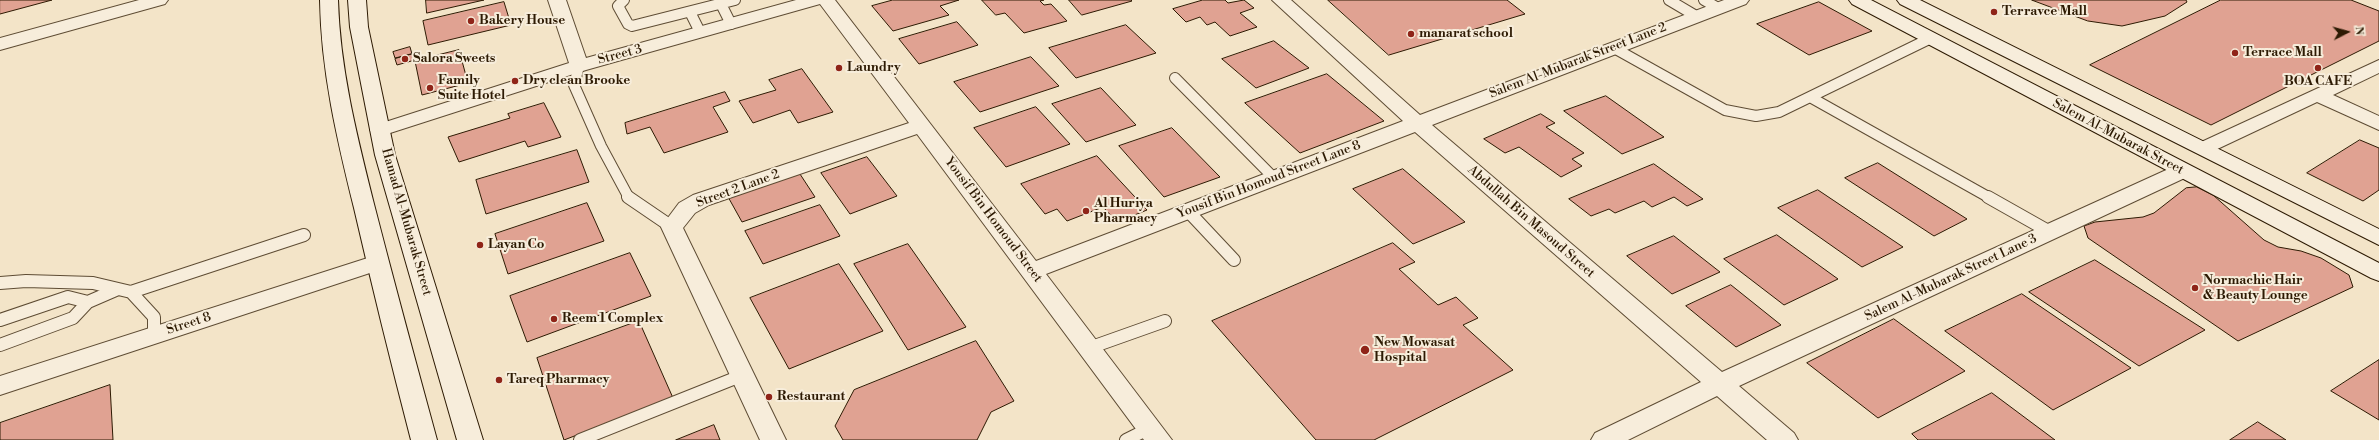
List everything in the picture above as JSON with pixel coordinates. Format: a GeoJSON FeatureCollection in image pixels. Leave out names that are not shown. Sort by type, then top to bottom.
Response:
{"type":"FeatureCollection","features":[{"type":"Feature","properties":{"kind":"street"},"geometry":{"type":"LineString","coordinates":[[0,44],[159,0]]}},
{"type":"Feature","properties":{"kind":"street"},"geometry":{"type":"LineString","coordinates":[[329,0],[330,42],[346,132],[377,263],[424,440]]}},
{"type":"Feature","properties":{"kind":"street","name":"Hamad Al-Mubarak Street"},"geometry":{"type":"LineString","coordinates":[[357,0],[359,27],[385,155],[470,440]]}},
{"type":"Feature","properties":{"kind":"street"},"geometry":{"type":"LineString","coordinates":[[557,0],[579,66]]}},
{"type":"Feature","properties":{"kind":"street","name":"Street 3"},"geometry":{"type":"LineString","coordinates":[[380,130],[579,66],[816,0]]}},
{"type":"Feature","properties":{"kind":"street","name":"Yousif Bin Homoud Street"},"geometry":{"type":"LineString","coordinates":[[826,0],[1154,434]]}},
{"type":"Feature","properties":{"kind":"street","name":"Abdullah Bin Masoud Street"},"geometry":{"type":"LineString","coordinates":[[1281,0],[1417,123],[1785,440]]}},
{"type":"Feature","properties":{"kind":"street","name":"Salem Al-Mubarak Street Lane 2"},"geometry":{"type":"LineString","coordinates":[[1417,123],[1614,48],[1706,8],[1740,0]]}},
{"type":"Feature","properties":{"kind":"street"},"geometry":{"type":"LineString","coordinates":[[1862,2],[1886,5],[1894,0]]}},
{"type":"Feature","properties":{"kind":"street","name":"Salem Al-Mubarak Street"},"geometry":{"type":"LineString","coordinates":[[1906,0],[2204,148],[2379,238]]}},
{"type":"Feature","properties":{"kind":"street","name":"Salem Al-Mubarak Street"},"geometry":{"type":"LineString","coordinates":[[1862,2],[2379,274]]}},
{"type":"Feature","properties":{"kind":"street"},"geometry":{"type":"LineString","coordinates":[[1924,35],[1914,27],[1916,19],[1926,16],[1939,17]]}},
{"type":"Feature","properties":{"kind":"street"},"geometry":{"type":"LineString","coordinates":[[2204,148],[2379,66]]}},
{"type":"Feature","properties":{"kind":"street"},"geometry":{"type":"LineString","coordinates":[[2317,95],[2379,124]]}},
{"type":"Feature","properties":{"kind":"street","name":"Yousif Bin Homoud Street Lane 8"},"geometry":{"type":"LineString","coordinates":[[1031,271],[1417,123]]}},
{"type":"Feature","properties":{"kind":"street","name":"Street 2 Lane 2"},"geometry":{"type":"LineString","coordinates":[[672,227],[677,218],[687,208],[701,200],[921,126]]}},
{"type":"Feature","properties":{"kind":"street","name":"Salem Al-Mubarak Street Lane 3"},"geometry":{"type":"LineString","coordinates":[[1604,440],[1719,384],[2182,170]]}},
{"type":"Feature","properties":{"kind":"street"},"geometry":{"type":"LineString","coordinates":[[672,227],[773,440]]}},
{"type":"Feature","properties":{"kind":"street","name":"Street 8"},"geometry":{"type":"LineString","coordinates":[[0,386],[377,263]]}},
{"type":"Feature","properties":{"kind":"lane"},"geometry":{"type":"LineString","coordinates":[[624,0],[618,6],[628,24],[632,26],[735,0]]}},
{"type":"Feature","properties":{"kind":"lane"},"geometry":{"type":"LineString","coordinates":[[1669,0],[1706,8]]}},
{"type":"Feature","properties":{"kind":"lane"},"geometry":{"type":"LineString","coordinates":[[721,4],[731,24]]}},
{"type":"Feature","properties":{"kind":"lane"},"geometry":{"type":"LineString","coordinates":[[690,12],[700,32]]}},
{"type":"Feature","properties":{"kind":"lane"},"geometry":{"type":"LineString","coordinates":[[1614,48],[1718,107],[1735,114],[1754,116],[1772,115],[1810,97],[1924,35]]}},
{"type":"Feature","properties":{"kind":"lane"},"geometry":{"type":"LineString","coordinates":[[579,66],[574,85],[601,146],[628,196],[672,227]]}},
{"type":"Feature","properties":{"kind":"lane"},"geometry":{"type":"LineString","coordinates":[[1175,78],[1274,178]]}},
{"type":"Feature","properties":{"kind":"lane"},"geometry":{"type":"LineString","coordinates":[[1810,97],[2050,232]]}},
{"type":"Feature","properties":{"kind":"lane"},"geometry":{"type":"LineString","coordinates":[[1188,211],[1234,260]]}},
{"type":"Feature","properties":{"kind":"lane"},"geometry":{"type":"LineString","coordinates":[[0,283],[26,281],[93,283],[131,292],[304,235]]}},
{"type":"Feature","properties":{"kind":"lane"},"geometry":{"type":"LineString","coordinates":[[0,345],[73,318],[88,302],[118,289]]}},
{"type":"Feature","properties":{"kind":"lane"},"geometry":{"type":"LineString","coordinates":[[131,292],[154,317],[154,336]]}},
{"type":"Feature","properties":{"kind":"lane"},"geometry":{"type":"LineString","coordinates":[[0,320],[68,297],[88,302]]}},
{"type":"Feature","properties":{"kind":"lane"},"geometry":{"type":"LineString","coordinates":[[1089,348],[1165,321]]}},
{"type":"Feature","properties":{"kind":"lane"},"geometry":{"type":"LineString","coordinates":[[580,440],[743,375]]}},
{"type":"Feature","properties":{"kind":"lane"},"geometry":{"type":"LineString","coordinates":[[1126,440],[1154,434]]}},
{"type":"Feature","properties":{"kind":"building"},"geometry":{"type":"Polygon","coordinates":[[[0,0],[52,0],[0,14],[0,0]]]}},
{"type":"Feature","properties":{"kind":"building"},"geometry":{"type":"Polygon","coordinates":[[[426,0],[484,0],[427,13],[426,0]]]}},
{"type":"Feature","properties":{"kind":"building"},"geometry":{"type":"Polygon","coordinates":[[[893,0],[959,0],[940,6],[949,15],[893,31],[872,6],[893,0]]]}},
{"type":"Feature","properties":{"kind":"building"},"geometry":{"type":"Polygon","coordinates":[[[982,0],[1044,0],[1040,1],[1044,5],[1051,4],[1067,21],[1024,33],[1005,13],[996,15],[982,0]]]}},
{"type":"Feature","properties":{"kind":"building"},"geometry":{"type":"Polygon","coordinates":[[[1069,0],[1131,0],[1132,1],[1082,15],[1069,0]]]}},
{"type":"Feature","properties":{"kind":"building"},"geometry":{"type":"Polygon","coordinates":[[[1203,0],[1225,0],[1228,3],[1244,0],[1254,8],[1240,13],[1257,27],[1230,36],[1215,22],[1207,25],[1200,17],[1186,22],[1173,9],[1203,0]]]}},
{"type":"Feature","properties":{"kind":"building","name":"manarat school"},"geometry":{"type":"Polygon","coordinates":[[[1328,0],[1507,0],[1525,14],[1389,55],[1328,0]]]}},
{"type":"Feature","properties":{"kind":"building"},"geometry":{"type":"Polygon","coordinates":[[[2032,0],[2186,0],[2187,2],[2165,16],[2122,26],[2088,21],[2032,0]]]}},
{"type":"Feature","properties":{"kind":"building","name":"Terrace Mall"},"geometry":{"type":"Polygon","coordinates":[[[2221,0],[2351,0],[2379,11],[2379,41],[2211,125],[2090,65],[2221,0]]]}},
{"type":"Feature","properties":{"kind":"building"},"geometry":{"type":"Polygon","coordinates":[[[504,2],[511,25],[428,45],[423,21],[504,2]]]}},
{"type":"Feature","properties":{"kind":"building"},"geometry":{"type":"Polygon","coordinates":[[[1819,2],[1872,31],[1809,55],[1757,24],[1819,2]]]}},
{"type":"Feature","properties":{"kind":"building"},"geometry":{"type":"Polygon","coordinates":[[[957,22],[978,45],[919,64],[899,39],[957,22]]]}},
{"type":"Feature","properties":{"kind":"building"},"geometry":{"type":"Polygon","coordinates":[[[1126,25],[1156,53],[1076,78],[1049,48],[1126,25]]]}},
{"type":"Feature","properties":{"kind":"building"},"geometry":{"type":"Polygon","coordinates":[[[1274,41],[1309,68],[1256,88],[1222,59],[1274,41]]]}},
{"type":"Feature","properties":{"kind":"building"},"geometry":{"type":"Polygon","coordinates":[[[410,47],[412,54],[395,58],[393,52],[410,47]]]}},
{"type":"Feature","properties":{"kind":"building"},"geometry":{"type":"Polygon","coordinates":[[[459,50],[468,83],[422,95],[415,61],[459,50]]]}},
{"type":"Feature","properties":{"kind":"building"},"geometry":{"type":"Polygon","coordinates":[[[412,54],[415,60],[397,65],[395,59],[412,54]]]}},
{"type":"Feature","properties":{"kind":"building"},"geometry":{"type":"Polygon","coordinates":[[[1031,57],[1059,86],[980,112],[954,82],[1031,57]]]}},
{"type":"Feature","properties":{"kind":"building"},"geometry":{"type":"Polygon","coordinates":[[[802,69],[833,112],[798,123],[790,110],[753,123],[739,101],[776,90],[769,80],[802,69]]]}},
{"type":"Feature","properties":{"kind":"building"},"geometry":{"type":"Polygon","coordinates":[[[1327,74],[1384,121],[1300,153],[1245,103],[1327,74]]]}},
{"type":"Feature","properties":{"kind":"building"},"geometry":{"type":"Polygon","coordinates":[[[1101,88],[1136,125],[1086,142],[1052,104],[1101,88]]]}},
{"type":"Feature","properties":{"kind":"building"},"geometry":{"type":"Polygon","coordinates":[[[725,92],[730,101],[713,107],[728,132],[664,153],[650,127],[627,134],[625,123],[725,92]]]}},
{"type":"Feature","properties":{"kind":"building"},"geometry":{"type":"Polygon","coordinates":[[[1606,96],[1664,137],[1622,154],[1564,111],[1606,96]]]}},
{"type":"Feature","properties":{"kind":"building"},"geometry":{"type":"Polygon","coordinates":[[[544,103],[561,137],[528,147],[525,141],[459,162],[448,137],[510,118],[508,114],[544,103]]]}},
{"type":"Feature","properties":{"kind":"building"},"geometry":{"type":"Polygon","coordinates":[[[1036,107],[1070,144],[1006,167],[974,128],[1036,107]]]}},
{"type":"Feature","properties":{"kind":"building"},"geometry":{"type":"Polygon","coordinates":[[[1541,114],[1555,123],[1546,127],[1584,153],[1572,159],[1582,166],[1561,177],[1519,147],[1505,153],[1484,139],[1541,114]]]}},
{"type":"Feature","properties":{"kind":"building"},"geometry":{"type":"Polygon","coordinates":[[[1172,128],[1220,177],[1164,197],[1119,146],[1172,128]]]}},
{"type":"Feature","properties":{"kind":"building"},"geometry":{"type":"Polygon","coordinates":[[[2360,140],[2379,148],[2379,190],[2363,201],[2307,173],[2360,140]]]}},
{"type":"Feature","properties":{"kind":"building"},"geometry":{"type":"Polygon","coordinates":[[[577,150],[589,182],[486,214],[476,180],[577,150]]]}},
{"type":"Feature","properties":{"kind":"building"},"geometry":{"type":"Polygon","coordinates":[[[1097,156],[1147,210],[1117,222],[1103,207],[1067,221],[1057,209],[1045,214],[1021,184],[1097,156]]]}},
{"type":"Feature","properties":{"kind":"building"},"geometry":{"type":"Polygon","coordinates":[[[867,157],[897,196],[850,214],[821,173],[867,157]]]}},
{"type":"Feature","properties":{"kind":"building"},"geometry":{"type":"Polygon","coordinates":[[[1878,163],[1967,219],[1934,236],[1845,178],[1878,163]]]}},
{"type":"Feature","properties":{"kind":"building"},"geometry":{"type":"Polygon","coordinates":[[[1654,164],[1703,199],[1687,206],[1674,197],[1652,207],[1644,201],[1615,213],[1609,209],[1591,216],[1569,199],[1654,164]]]}},
{"type":"Feature","properties":{"kind":"building"},"geometry":{"type":"Polygon","coordinates":[[[1403,169],[1465,222],[1413,244],[1353,189],[1403,169]]]}},
{"type":"Feature","properties":{"kind":"building"},"geometry":{"type":"Polygon","coordinates":[[[798,171],[815,197],[742,222],[727,195],[798,171]]]}},
{"type":"Feature","properties":{"kind":"building"},"geometry":{"type":"Polygon","coordinates":[[[2197,187],[2213,195],[2264,240],[2278,247],[2301,251],[2321,258],[2349,275],[2353,287],[2238,341],[2088,238],[2084,226],[2095,222],[2143,217],[2154,213],[2186,188],[2197,187]]]}},
{"type":"Feature","properties":{"kind":"building"},"geometry":{"type":"Polygon","coordinates":[[[1818,190],[1903,247],[1862,267],[1778,208],[1818,190]]]}},
{"type":"Feature","properties":{"kind":"building"},"geometry":{"type":"Polygon","coordinates":[[[587,203],[604,241],[508,274],[495,234],[587,203]]]}},
{"type":"Feature","properties":{"kind":"building"},"geometry":{"type":"Polygon","coordinates":[[[820,205],[840,236],[763,264],[745,231],[820,205]]]}},
{"type":"Feature","properties":{"kind":"building"},"geometry":{"type":"Polygon","coordinates":[[[1777,235],[1838,279],[1784,305],[1724,259],[1777,235]]]}},
{"type":"Feature","properties":{"kind":"building"},"geometry":{"type":"Polygon","coordinates":[[[1674,236],[1720,272],[1672,294],[1627,256],[1674,236]]]}},
{"type":"Feature","properties":{"kind":"building","name":"New Mowasat Hospital"},"geometry":{"type":"Polygon","coordinates":[[[1393,243],[1415,262],[1399,269],[1438,305],[1456,297],[1478,318],[1463,325],[1513,370],[1374,440],[1316,440],[1212,321],[1393,243]]]}},
{"type":"Feature","properties":{"kind":"building"},"geometry":{"type":"Polygon","coordinates":[[[908,244],[966,327],[908,350],[854,264],[908,244]]]}},
{"type":"Feature","properties":{"kind":"building","name":"Reem 1 Complex"},"geometry":{"type":"Polygon","coordinates":[[[630,253],[651,296],[527,342],[510,296],[630,253]]]}},
{"type":"Feature","properties":{"kind":"building"},"geometry":{"type":"Polygon","coordinates":[[[2095,260],[2205,330],[2139,366],[2029,292],[2095,260]]]}},
{"type":"Feature","properties":{"kind":"building"},"geometry":{"type":"Polygon","coordinates":[[[839,264],[883,331],[789,369],[750,298],[839,264]]]}},
{"type":"Feature","properties":{"kind":"building"},"geometry":{"type":"Polygon","coordinates":[[[1731,285],[1781,325],[1736,347],[1686,306],[1731,285]]]}},
{"type":"Feature","properties":{"kind":"building"},"geometry":{"type":"Polygon","coordinates":[[[2022,294],[2131,368],[2053,410],[1945,331],[2022,294]]]}},
{"type":"Feature","properties":{"kind":"building"},"geometry":{"type":"Polygon","coordinates":[[[1894,319],[1965,371],[1878,418],[1807,363],[1894,319]]]}},
{"type":"Feature","properties":{"kind":"building"},"geometry":{"type":"Polygon","coordinates":[[[639,321],[673,398],[564,440],[537,358],[639,321]]]}},
{"type":"Feature","properties":{"kind":"building"},"geometry":{"type":"Polygon","coordinates":[[[976,341],[1014,401],[991,412],[977,440],[843,440],[835,426],[854,390],[976,341]]]}},
{"type":"Feature","properties":{"kind":"building"},"geometry":{"type":"Polygon","coordinates":[[[2379,360],[2379,420],[2331,391],[2379,360]]]}},
{"type":"Feature","properties":{"kind":"building"},"geometry":{"type":"Polygon","coordinates":[[[110,385],[113,440],[0,440],[0,423],[110,385]]]}},
{"type":"Feature","properties":{"kind":"building"},"geometry":{"type":"Polygon","coordinates":[[[1992,393],[2055,440],[1918,440],[1912,434],[1992,393]]]}},
{"type":"Feature","properties":{"kind":"building"},"geometry":{"type":"Polygon","coordinates":[[[2258,422],[2286,440],[2230,440],[2258,422]]]}},
{"type":"Feature","properties":{"kind":"building"},"geometry":{"type":"Polygon","coordinates":[[[714,425],[720,440],[676,440],[714,425]]]}},
{"type":"Feature","properties":{"kind":"place","name":"Terravce Mall"},"geometry":{"type":"Point","coordinates":[1994,12]}},
{"type":"Feature","properties":{"kind":"place","name":"Bakery House"},"geometry":{"type":"Point","coordinates":[471,21]}},
{"type":"Feature","properties":{"kind":"place","name":"manarat school"},"geometry":{"type":"Point","coordinates":[1411,34]}},
{"type":"Feature","properties":{"kind":"place","name":"Terrace Mall"},"geometry":{"type":"Point","coordinates":[2235,53]}},
{"type":"Feature","properties":{"kind":"place","name":"Salora Sweets"},"geometry":{"type":"Point","coordinates":[405,59]}},
{"type":"Feature","properties":{"kind":"place","name":"Laundry"},"geometry":{"type":"Point","coordinates":[839,68]}},
{"type":"Feature","properties":{"kind":"place","name":"BOA CAFE"},"geometry":{"type":"Point","coordinates":[2318,68]}},
{"type":"Feature","properties":{"kind":"place","name":"Dry clean Brooke"},"geometry":{"type":"Point","coordinates":[515,81]}},
{"type":"Feature","properties":{"kind":"place","name":"Family Suite Hotel"},"geometry":{"type":"Point","coordinates":[430,88]}},
{"type":"Feature","properties":{"kind":"place","name":"Al Huriya Pharmacy"},"geometry":{"type":"Point","coordinates":[1086,211]}},
{"type":"Feature","properties":{"kind":"place","name":"Layan Co"},"geometry":{"type":"Point","coordinates":[480,245]}},
{"type":"Feature","properties":{"kind":"place","name":"Normachic Hair & Beauty Lounge"},"geometry":{"type":"Point","coordinates":[2195,288]}},
{"type":"Feature","properties":{"kind":"place","name":"Reem 1 Complex"},"geometry":{"type":"Point","coordinates":[554,319]}},
{"type":"Feature","properties":{"kind":"place","name":"New Mowasat Hospital"},"geometry":{"type":"Point","coordinates":[1365,350]}},
{"type":"Feature","properties":{"kind":"place","name":"Tareq Pharmacy"},"geometry":{"type":"Point","coordinates":[499,380]}},
{"type":"Feature","properties":{"kind":"place","name":"Restaurant"},"geometry":{"type":"Point","coordinates":[769,397]}}]}
